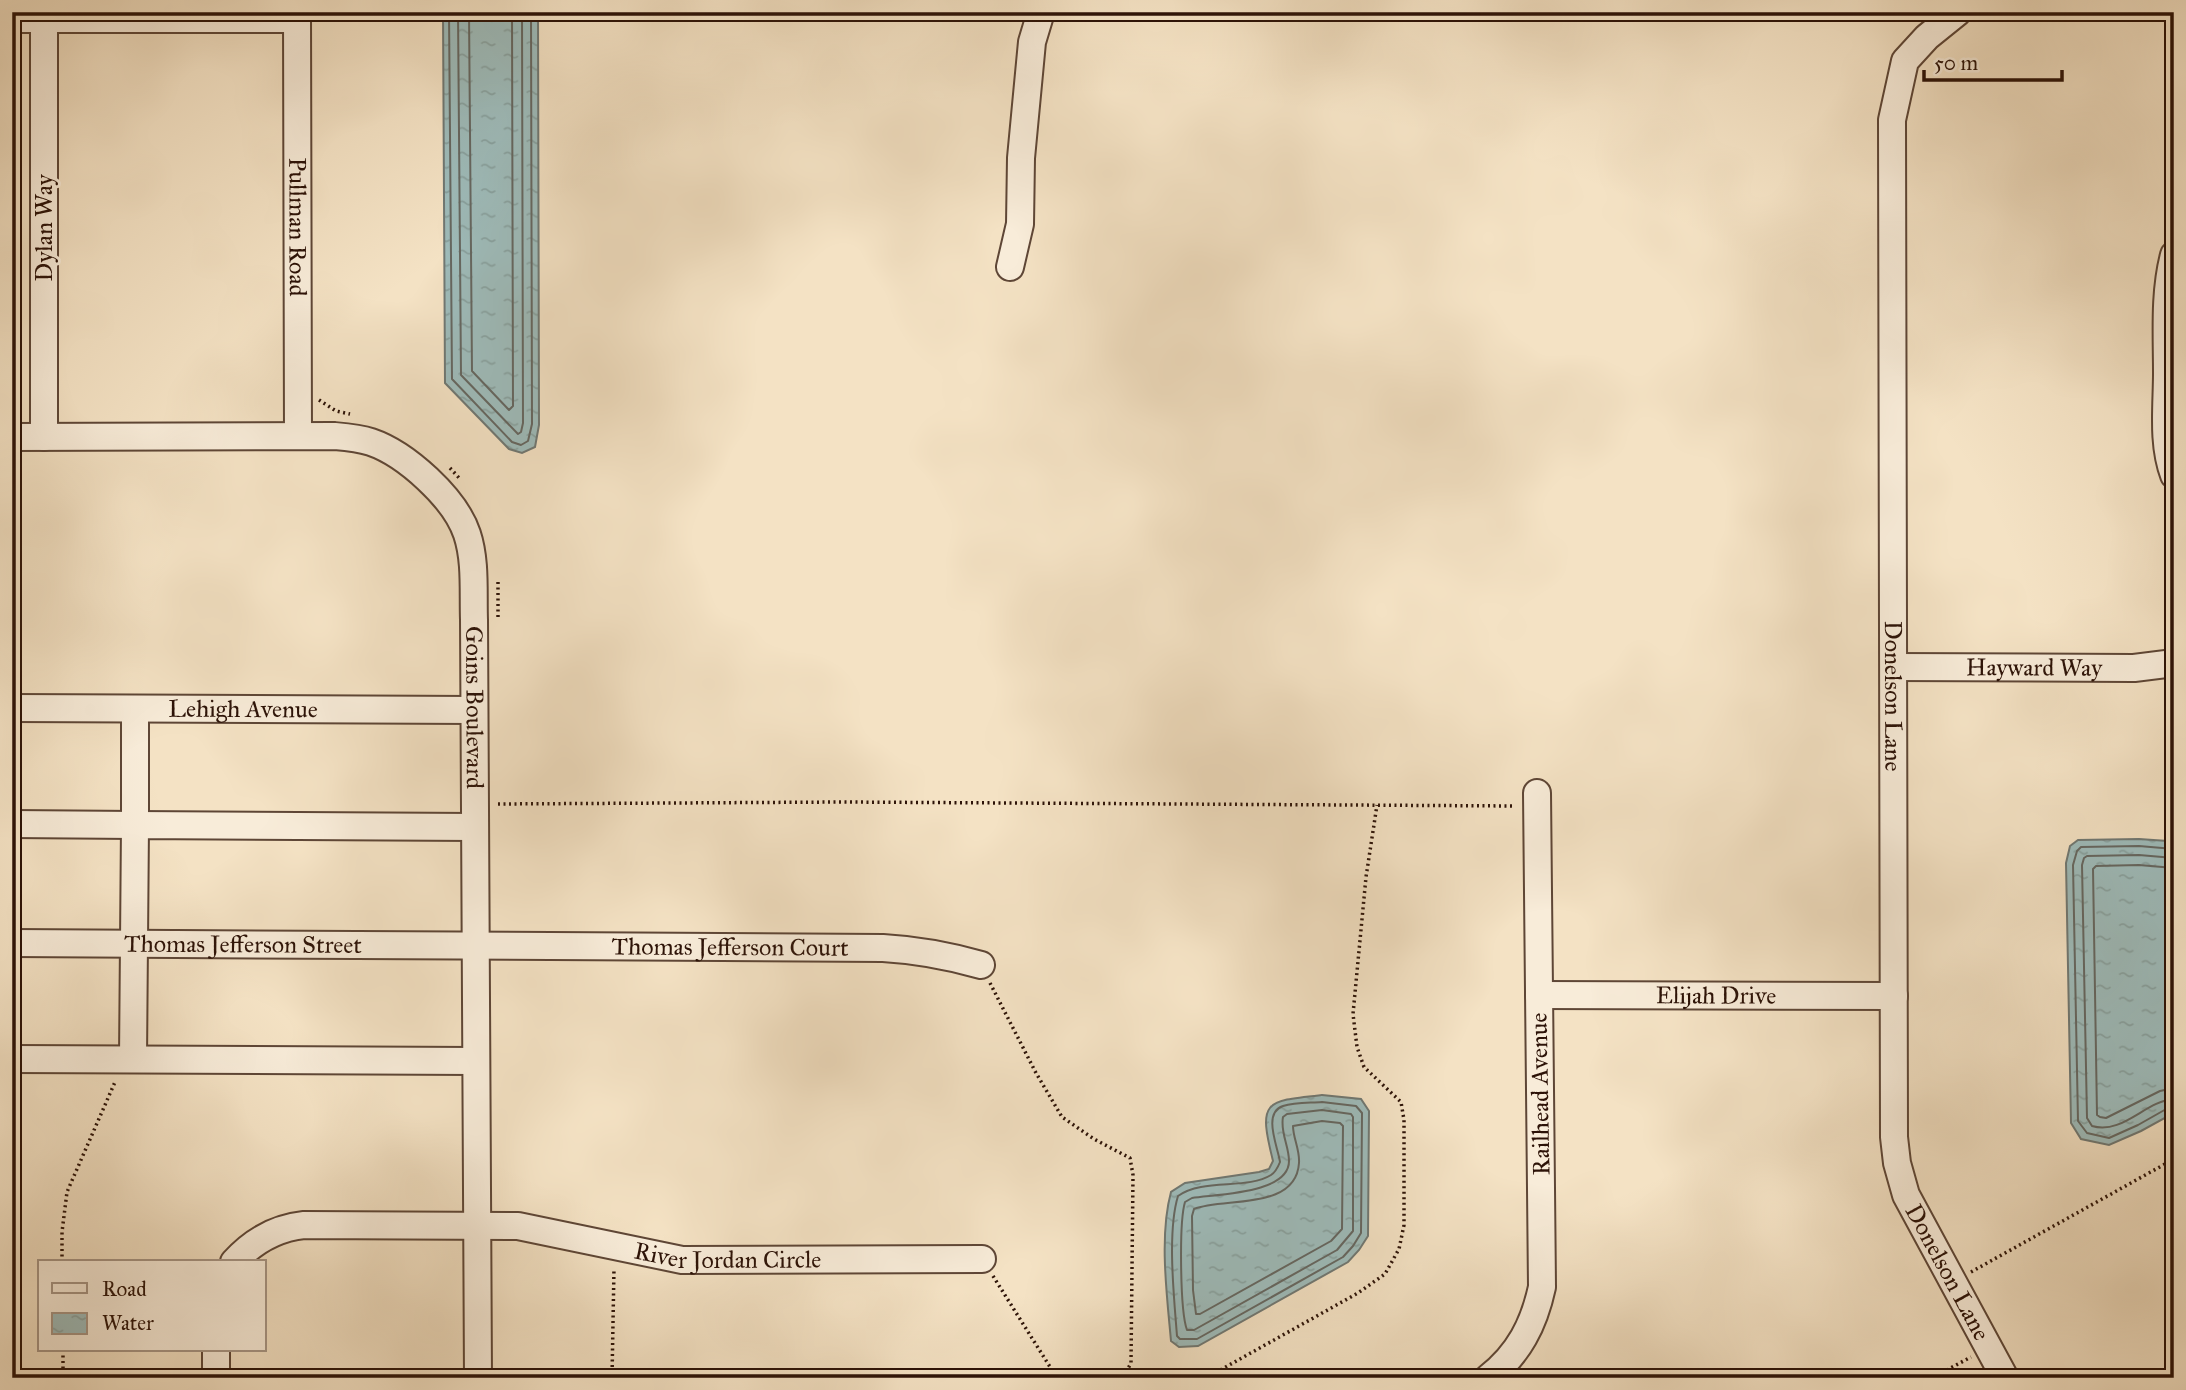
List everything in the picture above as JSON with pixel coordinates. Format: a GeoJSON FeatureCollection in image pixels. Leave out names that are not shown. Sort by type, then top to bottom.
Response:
{"type":"FeatureCollection","features":[{"type":"Feature","properties":{"kind":"street"},"geometry":{"type":"LineString","coordinates":[[1010,267],[1020,224],[1021,158],[1032,42],[1041,12]]}},
{"type":"Feature","properties":{"kind":"street","name":"Donelson Lane"},"geometry":{"type":"LineString","coordinates":[[1958,12],[1927,37],[1905,61],[1892,120],[1894,1137],[1897,1163],[1906,1195],[2005,1378]]}},
{"type":"Feature","properties":{"kind":"street"},"geometry":{"type":"LineString","coordinates":[[12,19],[297,15]]}},
{"type":"Feature","properties":{"kind":"street","name":"Pullman Road"},"geometry":{"type":"LineString","coordinates":[[297,15],[298,436]]}},
{"type":"Feature","properties":{"kind":"street","name":"Dylan Way"},"geometry":{"type":"LineString","coordinates":[[44,19],[44,437]]}},
{"type":"Feature","properties":{"kind":"street"},"geometry":{"type":"LineString","coordinates":[[2174,255],[2168,290],[2167,412],[2170,466],[2174,475]]}},
{"type":"Feature","properties":{"kind":"street","name":"Goins Boulevard"},"geometry":{"type":"LineString","coordinates":[[12,437],[334,436],[373,442],[405,460],[436,488],[467,533],[472,568],[474,710],[478,1378]]}},
{"type":"Feature","properties":{"kind":"street","name":"Hayward Way"},"geometry":{"type":"LineString","coordinates":[[1894,667],[2134,668],[2174,663]]}},
{"type":"Feature","properties":{"kind":"street","name":"Lehigh Avenue"},"geometry":{"type":"LineString","coordinates":[[12,708],[474,710]]}},
{"type":"Feature","properties":{"kind":"street"},"geometry":{"type":"LineString","coordinates":[[127,1059],[135,944],[135,709]]}},
{"type":"Feature","properties":{"kind":"street","name":"Railhead Avenue"},"geometry":{"type":"LineString","coordinates":[[1488,1378],[1502,1367],[1524,1340],[1542,1287],[1537,799]]}},
{"type":"Feature","properties":{"kind":"street"},"geometry":{"type":"LineString","coordinates":[[12,824],[135,825],[475,815]]}},
{"type":"Feature","properties":{"kind":"street","name":"Thomas Jefferson Street"},"geometry":{"type":"LineString","coordinates":[[12,943],[475,946]]}},
{"type":"Feature","properties":{"kind":"street","name":"Thomas Jefferson Court"},"geometry":{"type":"LineString","coordinates":[[475,946],[894,949],[939,953],[981,965]]}},
{"type":"Feature","properties":{"kind":"street","name":"Elijah Drive"},"geometry":{"type":"LineString","coordinates":[[1539,995],[1894,996]]}},
{"type":"Feature","properties":{"kind":"street"},"geometry":{"type":"LineString","coordinates":[[12,1059],[476,1061]]}},
{"type":"Feature","properties":{"kind":"street","name":"River Jordan Circle"},"geometry":{"type":"LineString","coordinates":[[236,1260],[263,1237],[290,1227],[477,1225],[537,1228],[615,1247],[691,1260],[982,1259]]}},
{"type":"Feature","properties":{"kind":"street"},"geometry":{"type":"LineString","coordinates":[[216,1352],[216,1378]]}},
{"type":"Feature","properties":{"kind":"path"},"geometry":{"type":"LineString","coordinates":[[475,815],[844,802],[1377,805],[1537,799]]}},
{"type":"Feature","properties":{"kind":"path"},"geometry":{"type":"LineString","coordinates":[[1206,1378],[1358,1293],[1385,1274],[1399,1249],[1404,1225],[1401,1102],[1364,1067],[1357,1046],[1353,1014],[1366,877],[1377,805]]}},
{"type":"Feature","properties":{"kind":"path"},"geometry":{"type":"LineString","coordinates":[[981,965],[1036,1073],[1062,1117],[1094,1139],[1130,1158],[1133,1175],[1131,1336],[1130,1363],[1123,1378]]}},
{"type":"Feature","properties":{"kind":"path"},"geometry":{"type":"LineString","coordinates":[[62,1260],[62,1231],[67,1192],[127,1059]]}},
{"type":"Feature","properties":{"kind":"path"},"geometry":{"type":"LineString","coordinates":[[1953,1282],[2174,1159]]}},
{"type":"Feature","properties":{"kind":"path"},"geometry":{"type":"LineString","coordinates":[[612,1378],[615,1247]]}},
{"type":"Feature","properties":{"kind":"path"},"geometry":{"type":"LineString","coordinates":[[982,1259],[1057,1378]]}},
{"type":"Feature","properties":{"kind":"path"},"geometry":{"type":"LineString","coordinates":[[1932,1378],[1988,1348]]}},
{"type":"Feature","properties":{"kind":"path"},"geometry":{"type":"LineString","coordinates":[[63,1352],[63,1378]]}},
{"type":"Feature","properties":{"kind":"water"},"geometry":{"type":"Polygon","coordinates":[[[443,12],[538,12],[539,425],[535,447],[522,453],[509,449],[445,383],[443,12]]]}},
{"type":"Feature","properties":{"kind":"water"},"geometry":{"type":"Polygon","coordinates":[[[2139,839],[2174,843],[2174,1113],[2109,1145],[2081,1139],[2071,1123],[2066,863],[2070,846],[2078,840],[2139,839]]]}},
{"type":"Feature","properties":{"kind":"water"},"geometry":{"type":"Polygon","coordinates":[[[1322,1095],[1361,1099],[1369,1111],[1368,1236],[1348,1262],[1198,1346],[1179,1347],[1171,1341],[1165,1266],[1165,1228],[1171,1192],[1185,1183],[1269,1169],[1273,1161],[1266,1126],[1270,1108],[1288,1099],[1322,1095]]]}}]}
